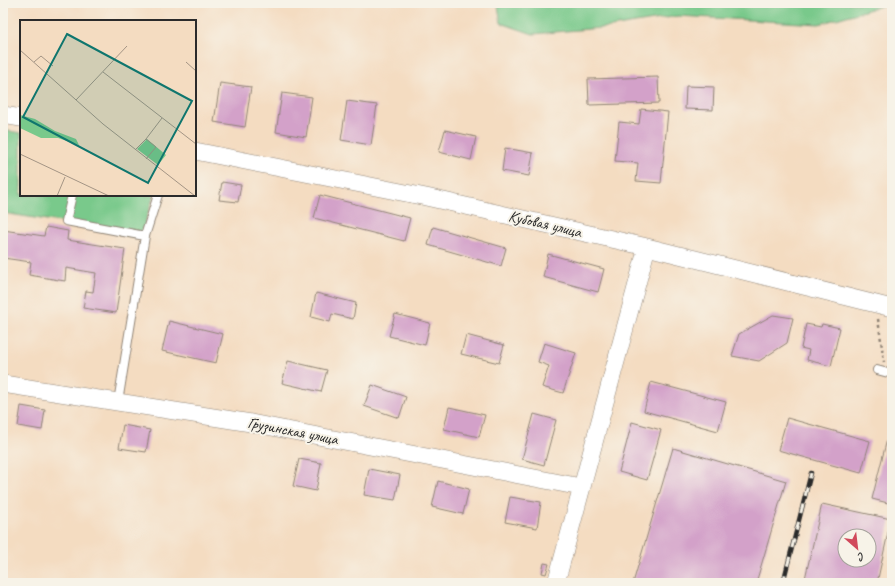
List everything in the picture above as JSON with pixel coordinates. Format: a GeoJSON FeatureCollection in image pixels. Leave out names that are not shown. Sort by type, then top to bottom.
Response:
{"type":"FeatureCollection","features":[{"type":"Feature","properties":{"kind":"street"},"geometry":{"type":"LineString","coordinates":[[3,115],[20,118]]}},
{"type":"Feature","properties":{"kind":"street","name":"Кубовая улица"},"geometry":{"type":"LineString","coordinates":[[196,151],[426,197],[647,247],[892,308]]}},
{"type":"Feature","properties":{"kind":"street"},"geometry":{"type":"LineString","coordinates":[[556,583],[647,247]]}},
{"type":"Feature","properties":{"kind":"street","name":"Грузинская улица"},"geometry":{"type":"LineString","coordinates":[[3,384],[251,423],[581,487]]}},
{"type":"Feature","properties":{"kind":"lane"},"geometry":{"type":"LineString","coordinates":[[72,196],[66,221],[145,236]]}},
{"type":"Feature","properties":{"kind":"lane"},"geometry":{"type":"LineString","coordinates":[[118,402],[145,236],[158,196]]}},
{"type":"Feature","properties":{"kind":"lane"},"geometry":{"type":"LineString","coordinates":[[877,370],[889,373]]}},
{"type":"Feature","properties":{"kind":"path"},"geometry":{"type":"LineString","coordinates":[[878,318],[889,373]]}},
{"type":"Feature","properties":{"kind":"green space"},"geometry":{"type":"Polygon","coordinates":[[[551,3],[892,3],[819,24],[678,16],[611,27],[533,34],[501,23],[498,6],[551,3]]]}},
{"type":"Feature","properties":{"kind":"green space"},"geometry":{"type":"Polygon","coordinates":[[[3,130],[20,133],[20,196],[154,196],[140,238],[60,222],[3,213],[3,130]]]}},
{"type":"Feature","properties":{"kind":"building"},"geometry":{"type":"Polygon","coordinates":[[[658,77],[659,103],[589,105],[588,79],[658,77]]]}},
{"type":"Feature","properties":{"kind":"building"},"geometry":{"type":"Polygon","coordinates":[[[220,83],[251,87],[245,127],[214,122],[220,83]]]}},
{"type":"Feature","properties":{"kind":"building"},"geometry":{"type":"Polygon","coordinates":[[[686,86],[714,87],[713,110],[685,109],[686,86]]]}},
{"type":"Feature","properties":{"kind":"building"},"geometry":{"type":"Polygon","coordinates":[[[282,93],[312,97],[306,137],[276,132],[282,93]]]}},
{"type":"Feature","properties":{"kind":"building"},"geometry":{"type":"Polygon","coordinates":[[[347,101],[377,105],[371,145],[341,140],[347,101]]]}},
{"type":"Feature","properties":{"kind":"building"},"geometry":{"type":"Polygon","coordinates":[[[641,109],[668,112],[661,183],[636,181],[638,163],[615,161],[619,122],[639,124],[641,109]]]}},
{"type":"Feature","properties":{"kind":"building"},"geometry":{"type":"Polygon","coordinates":[[[445,130],[476,137],[471,160],[439,152],[445,130]]]}},
{"type":"Feature","properties":{"kind":"building"},"geometry":{"type":"Polygon","coordinates":[[[505,148],[533,153],[529,176],[502,171],[505,148]]]}},
{"type":"Feature","properties":{"kind":"building"},"geometry":{"type":"Polygon","coordinates":[[[222,182],[241,185],[238,202],[219,200],[222,182]]]}},
{"type":"Feature","properties":{"kind":"building"},"geometry":{"type":"Polygon","coordinates":[[[320,195],[410,218],[404,241],[314,218],[320,195]]]}},
{"type":"Feature","properties":{"kind":"building"},"geometry":{"type":"Polygon","coordinates":[[[46,227],[68,231],[67,240],[125,249],[116,313],[83,308],[86,291],[93,292],[96,273],[66,268],[65,281],[29,275],[31,262],[3,258],[3,230],[44,236],[46,227]]]}},
{"type":"Feature","properties":{"kind":"building"},"geometry":{"type":"Polygon","coordinates":[[[433,227],[506,248],[501,266],[428,245],[433,227]]]}},
{"type":"Feature","properties":{"kind":"building"},"geometry":{"type":"Polygon","coordinates":[[[548,254],[604,269],[598,292],[543,277],[548,254]]]}},
{"type":"Feature","properties":{"kind":"building"},"geometry":{"type":"Polygon","coordinates":[[[316,293],[356,303],[353,319],[332,314],[330,322],[311,317],[316,293]]]}},
{"type":"Feature","properties":{"kind":"building"},"geometry":{"type":"Polygon","coordinates":[[[395,314],[430,323],[425,345],[389,336],[395,314]]]}},
{"type":"Feature","properties":{"kind":"building"},"geometry":{"type":"Polygon","coordinates":[[[773,315],[793,318],[787,343],[759,361],[732,356],[739,334],[773,315]]]}},
{"type":"Feature","properties":{"kind":"building"},"geometry":{"type":"Polygon","coordinates":[[[169,321],[223,334],[216,363],[162,351],[169,321]]]}},
{"type":"Feature","properties":{"kind":"building"},"geometry":{"type":"Polygon","coordinates":[[[806,324],[821,327],[822,324],[840,328],[831,366],[807,360],[809,350],[801,348],[806,324]]]}},
{"type":"Feature","properties":{"kind":"building"},"geometry":{"type":"Polygon","coordinates":[[[466,335],[504,345],[499,363],[461,354],[466,335]]]}},
{"type":"Feature","properties":{"kind":"building"},"geometry":{"type":"Polygon","coordinates":[[[544,343],[576,353],[563,393],[542,387],[549,366],[538,362],[544,343]]]}},
{"type":"Feature","properties":{"kind":"building"},"geometry":{"type":"Polygon","coordinates":[[[288,361],[327,370],[321,392],[282,383],[288,361]]]}},
{"type":"Feature","properties":{"kind":"building"},"geometry":{"type":"Polygon","coordinates":[[[651,382],[726,402],[718,431],[644,411],[651,382]]]}},
{"type":"Feature","properties":{"kind":"building"},"geometry":{"type":"Polygon","coordinates":[[[372,385],[406,397],[399,418],[364,406],[372,385]]]}},
{"type":"Feature","properties":{"kind":"building"},"geometry":{"type":"Polygon","coordinates":[[[21,406],[45,410],[42,430],[18,426],[21,406]]]}},
{"type":"Feature","properties":{"kind":"building"},"geometry":{"type":"Polygon","coordinates":[[[449,407],[485,415],[479,437],[444,429],[449,407]]]}},
{"type":"Feature","properties":{"kind":"building"},"geometry":{"type":"Polygon","coordinates":[[[534,414],[556,420],[544,465],[522,459],[534,414]]]}},
{"type":"Feature","properties":{"kind":"building"},"geometry":{"type":"Polygon","coordinates":[[[787,418],[870,441],[861,473],[778,450],[787,418]]]}},
{"type":"Feature","properties":{"kind":"building"},"geometry":{"type":"Polygon","coordinates":[[[632,422],[661,430],[647,480],[619,472],[632,422]]]}},
{"type":"Feature","properties":{"kind":"building"},"geometry":{"type":"Polygon","coordinates":[[[892,423],[892,504],[872,499],[892,423]]]}},
{"type":"Feature","properties":{"kind":"building"},"geometry":{"type":"Polygon","coordinates":[[[123,425],[150,430],[146,452],[119,448],[123,425]]]}},
{"type":"Feature","properties":{"kind":"building"},"geometry":{"type":"Polygon","coordinates":[[[673,448],[786,481],[756,583],[633,583],[673,448]]]}},
{"type":"Feature","properties":{"kind":"building"},"geometry":{"type":"Polygon","coordinates":[[[299,459],[321,463],[316,491],[293,486],[299,459]]]}},
{"type":"Feature","properties":{"kind":"building"},"geometry":{"type":"Polygon","coordinates":[[[369,469],[400,475],[395,500],[364,495],[369,469]]]}},
{"type":"Feature","properties":{"kind":"building"},"geometry":{"type":"Polygon","coordinates":[[[438,481],[469,489],[463,514],[432,507],[438,481]]]}},
{"type":"Feature","properties":{"kind":"building"},"geometry":{"type":"Polygon","coordinates":[[[510,497],[541,502],[537,528],[505,522],[510,497]]]}},
{"type":"Feature","properties":{"kind":"building"},"geometry":{"type":"Polygon","coordinates":[[[822,504],[891,519],[877,583],[804,583],[822,504]]]}},
{"type":"Feature","properties":{"kind":"building"},"geometry":{"type":"Polygon","coordinates":[[[544,563],[549,564],[546,574],[542,573],[544,563]]]}},
{"type":"Feature","properties":{"kind":"railway"},"geometry":{"type":"LineString","coordinates":[[783,583],[811,473]]}}]}
